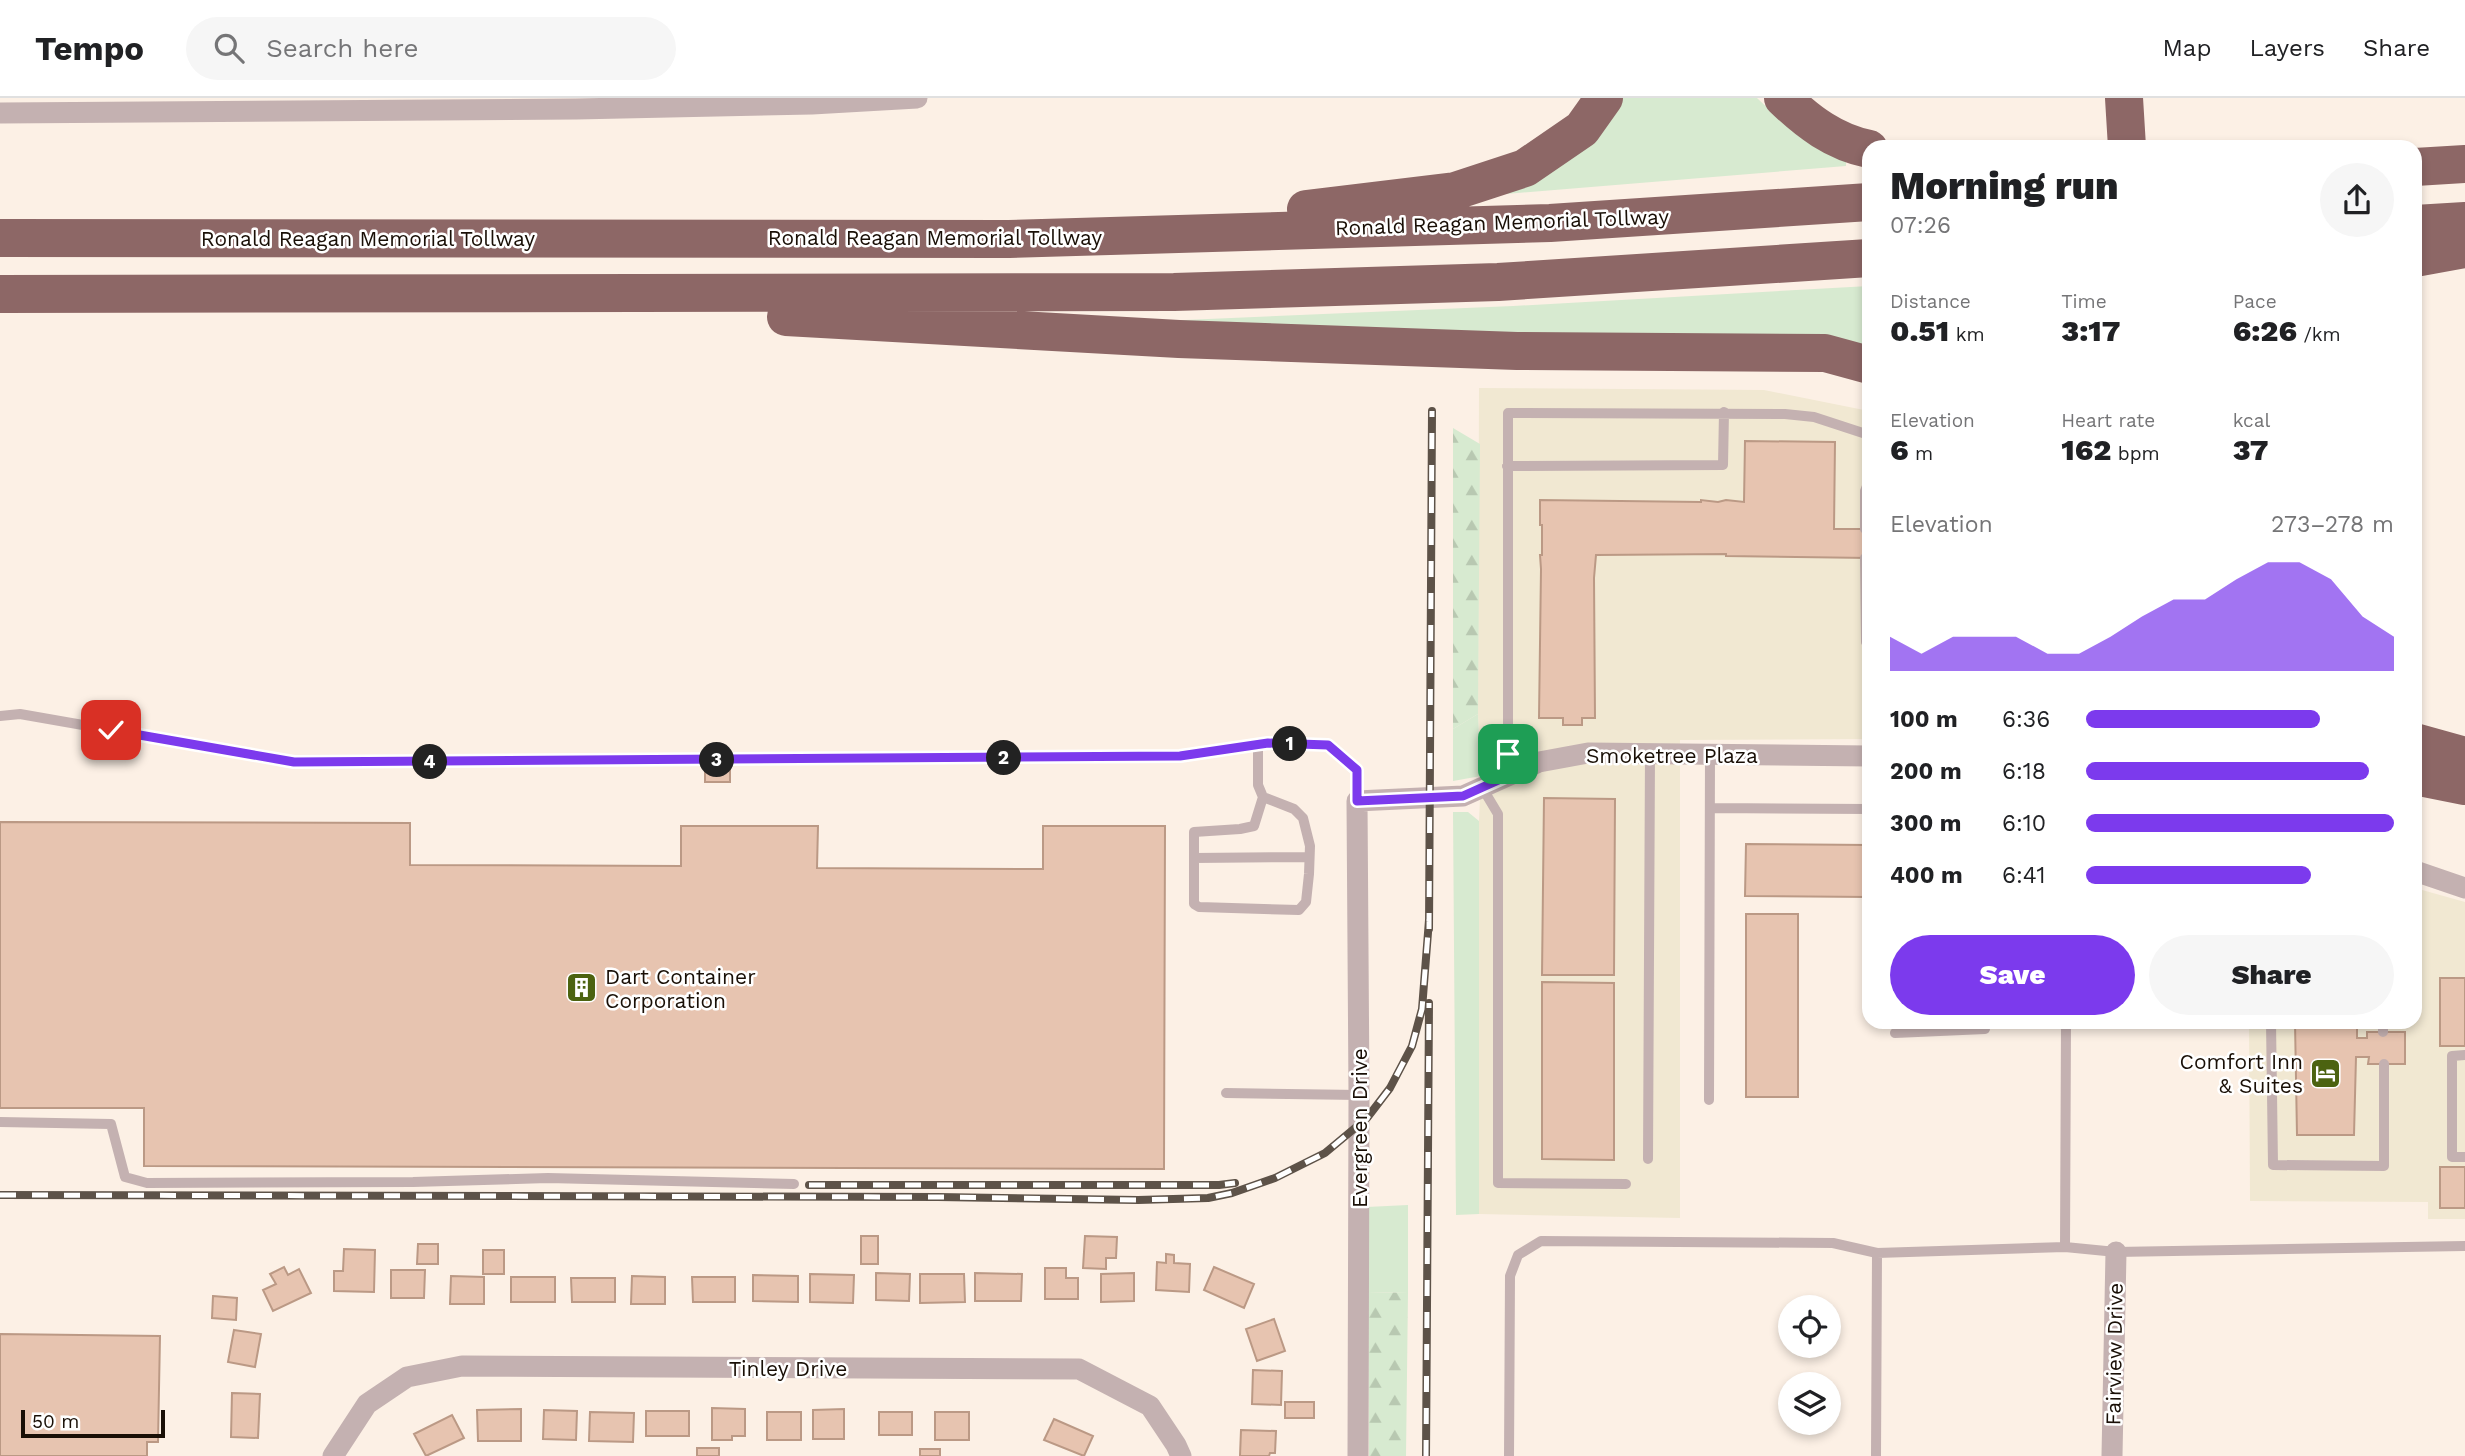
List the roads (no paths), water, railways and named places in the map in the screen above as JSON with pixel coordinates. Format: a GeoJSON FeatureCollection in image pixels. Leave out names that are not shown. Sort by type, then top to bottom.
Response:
{"type":"FeatureCollection","features":[{"type":"Feature","properties":{"kind":"highway"},"geometry":{"type":"LineString","coordinates":[[1129,236],[1273,213],[1455,191],[1525,169],[1582,129],[1604,98]]}},
{"type":"Feature","properties":{"kind":"highway"},"geometry":{"type":"LineString","coordinates":[[1783,98],[1807,121],[1848,144],[1862,147]]}},
{"type":"Feature","properties":{"kind":"highway"},"geometry":{"type":"LineString","coordinates":[[2422,167],[2465,164]]}},
{"type":"Feature","properties":{"kind":"highway","name":"Ronald Reagan Memorial Tollway"},"geometry":{"type":"LineString","coordinates":[[0,237],[1009,239],[1549,223],[1862,202]]}},
{"type":"Feature","properties":{"kind":"highway"},"geometry":{"type":"LineString","coordinates":[[2422,224],[2465,221]]}},
{"type":"Feature","properties":{"kind":"highway"},"geometry":{"type":"LineString","coordinates":[[2422,257],[2465,249]]}},
{"type":"Feature","properties":{"kind":"highway"},"geometry":{"type":"LineString","coordinates":[[0,294],[1188,292],[1498,282],[1862,258]]}},
{"type":"Feature","properties":{"kind":"highway"},"geometry":{"type":"LineString","coordinates":[[657,294],[747,315],[1179,340],[1517,351],[1825,353],[1862,363]]}},
{"type":"Feature","properties":{"kind":"highway"},"geometry":{"type":"LineString","coordinates":[[2422,744],[2465,756]]}},
{"type":"Feature","properties":{"kind":"highway"},"geometry":{"type":"LineString","coordinates":[[2422,777],[2465,786]]}},
{"type":"Feature","properties":{"kind":"highway"},"geometry":{"type":"LineString","coordinates":[[2422,801],[2465,807]]}},
{"type":"Feature","properties":{"kind":"street"},"geometry":{"type":"LineString","coordinates":[[0,113],[576,103],[812,104],[917,98]]}},
{"type":"Feature","properties":{"kind":"street","name":"Smoketree Plaza"},"geometry":{"type":"LineString","coordinates":[[1357,801],[1463,796],[1539,762],[1588,753],[1862,756]]}},
{"type":"Feature","properties":{"kind":"street","name":"Evergreen Drive"},"geometry":{"type":"LineString","coordinates":[[1357,801],[1358,1456]]}},
{"type":"Feature","properties":{"kind":"street"},"geometry":{"type":"LineString","coordinates":[[2422,874],[2465,888]]}},
{"type":"Feature","properties":{"kind":"street","name":"Fairview Drive"},"geometry":{"type":"LineString","coordinates":[[2112,1456],[2116,1252]]}},
{"type":"Feature","properties":{"kind":"street","name":"Tinley Drive"},"geometry":{"type":"LineString","coordinates":[[333,1456],[368,1404],[407,1377],[463,1366],[1079,1369],[1150,1406],[1181,1456]]}},
{"type":"Feature","properties":{"kind":"lane"},"geometry":{"type":"LineString","coordinates":[[1507,466],[1723,466],[1724,412]]}},
{"type":"Feature","properties":{"kind":"lane"},"geometry":{"type":"LineString","coordinates":[[1512,774],[1508,754],[1508,414],[1724,412],[1814,417],[1862,433]]}},
{"type":"Feature","properties":{"kind":"lane"},"geometry":{"type":"LineString","coordinates":[[0,716],[20,713],[294,762],[1180,756],[1268,743],[1328,745],[1357,770],[1357,801]]}},
{"type":"Feature","properties":{"kind":"lane"},"geometry":{"type":"LineString","coordinates":[[1258,745],[1258,785],[1263,797],[1254,826],[1194,832],[1194,904],[1199,907],[1299,910],[1306,902],[1310,846],[1303,818],[1294,809],[1263,797]]}},
{"type":"Feature","properties":{"kind":"lane"},"geometry":{"type":"LineString","coordinates":[[1648,1159],[1650,754]]}},
{"type":"Feature","properties":{"kind":"lane"},"geometry":{"type":"LineString","coordinates":[[1709,1100],[1710,755]]}},
{"type":"Feature","properties":{"kind":"lane"},"geometry":{"type":"LineString","coordinates":[[1483,789],[1498,814],[1498,1183],[1626,1184]]}},
{"type":"Feature","properties":{"kind":"lane"},"geometry":{"type":"LineString","coordinates":[[1710,808],[1862,809]]}},
{"type":"Feature","properties":{"kind":"lane"},"geometry":{"type":"LineString","coordinates":[[1194,858],[1309,857]]}},
{"type":"Feature","properties":{"kind":"lane"},"geometry":{"type":"LineString","coordinates":[[1895,1033],[1966,1029]]}},
{"type":"Feature","properties":{"kind":"lane"},"geometry":{"type":"LineString","coordinates":[[2065,1247],[2066,1029]]}},
{"type":"Feature","properties":{"kind":"lane"},"geometry":{"type":"LineString","coordinates":[[2271,1029],[2273,1165],[2384,1166],[2384,1064]]}},
{"type":"Feature","properties":{"kind":"lane"},"geometry":{"type":"LineString","coordinates":[[2465,1055],[2452,1056],[2452,1157],[2465,1157]]}},
{"type":"Feature","properties":{"kind":"lane"},"geometry":{"type":"LineString","coordinates":[[1226,1093],[1359,1094]]}},
{"type":"Feature","properties":{"kind":"lane"},"geometry":{"type":"LineString","coordinates":[[2452,1106],[2465,1106]]}},
{"type":"Feature","properties":{"kind":"lane"},"geometry":{"type":"LineString","coordinates":[[0,1122],[111,1124],[125,1177],[147,1183],[413,1182],[548,1178],[794,1184]]}},
{"type":"Feature","properties":{"kind":"lane"},"geometry":{"type":"LineString","coordinates":[[1509,1456],[1510,1276],[1518,1255],[1541,1241],[1833,1242],[1877,1253],[2065,1247],[2116,1252],[2465,1246]]}},
{"type":"Feature","properties":{"kind":"lane"},"geometry":{"type":"LineString","coordinates":[[1876,1456],[1877,1253]]}},
{"type":"Feature","properties":{"kind":"railway"},"geometry":{"type":"LineString","coordinates":[[1429,929],[1432,411]]}},
{"type":"Feature","properties":{"kind":"railway"},"geometry":{"type":"LineString","coordinates":[[0,1195],[938,1197],[1138,1200],[1208,1198],[1275,1178],[1325,1153],[1367,1118],[1390,1088],[1412,1046],[1422,1009],[1429,920]]}},
{"type":"Feature","properties":{"kind":"railway"},"geometry":{"type":"LineString","coordinates":[[1426,1456],[1429,1003]]}},
{"type":"Feature","properties":{"kind":"railway"},"geometry":{"type":"LineString","coordinates":[[809,1185],[1235,1183]]}},
{"type":"Feature","properties":{"kind":"place","name":"Dart Container Corporation"},"geometry":{"type":"Point","coordinates":[582,988]}},
{"type":"Feature","properties":{"kind":"place","name":"Comfort Inn & Suites"},"geometry":{"type":"Point","coordinates":[2326,1073]}}]}
